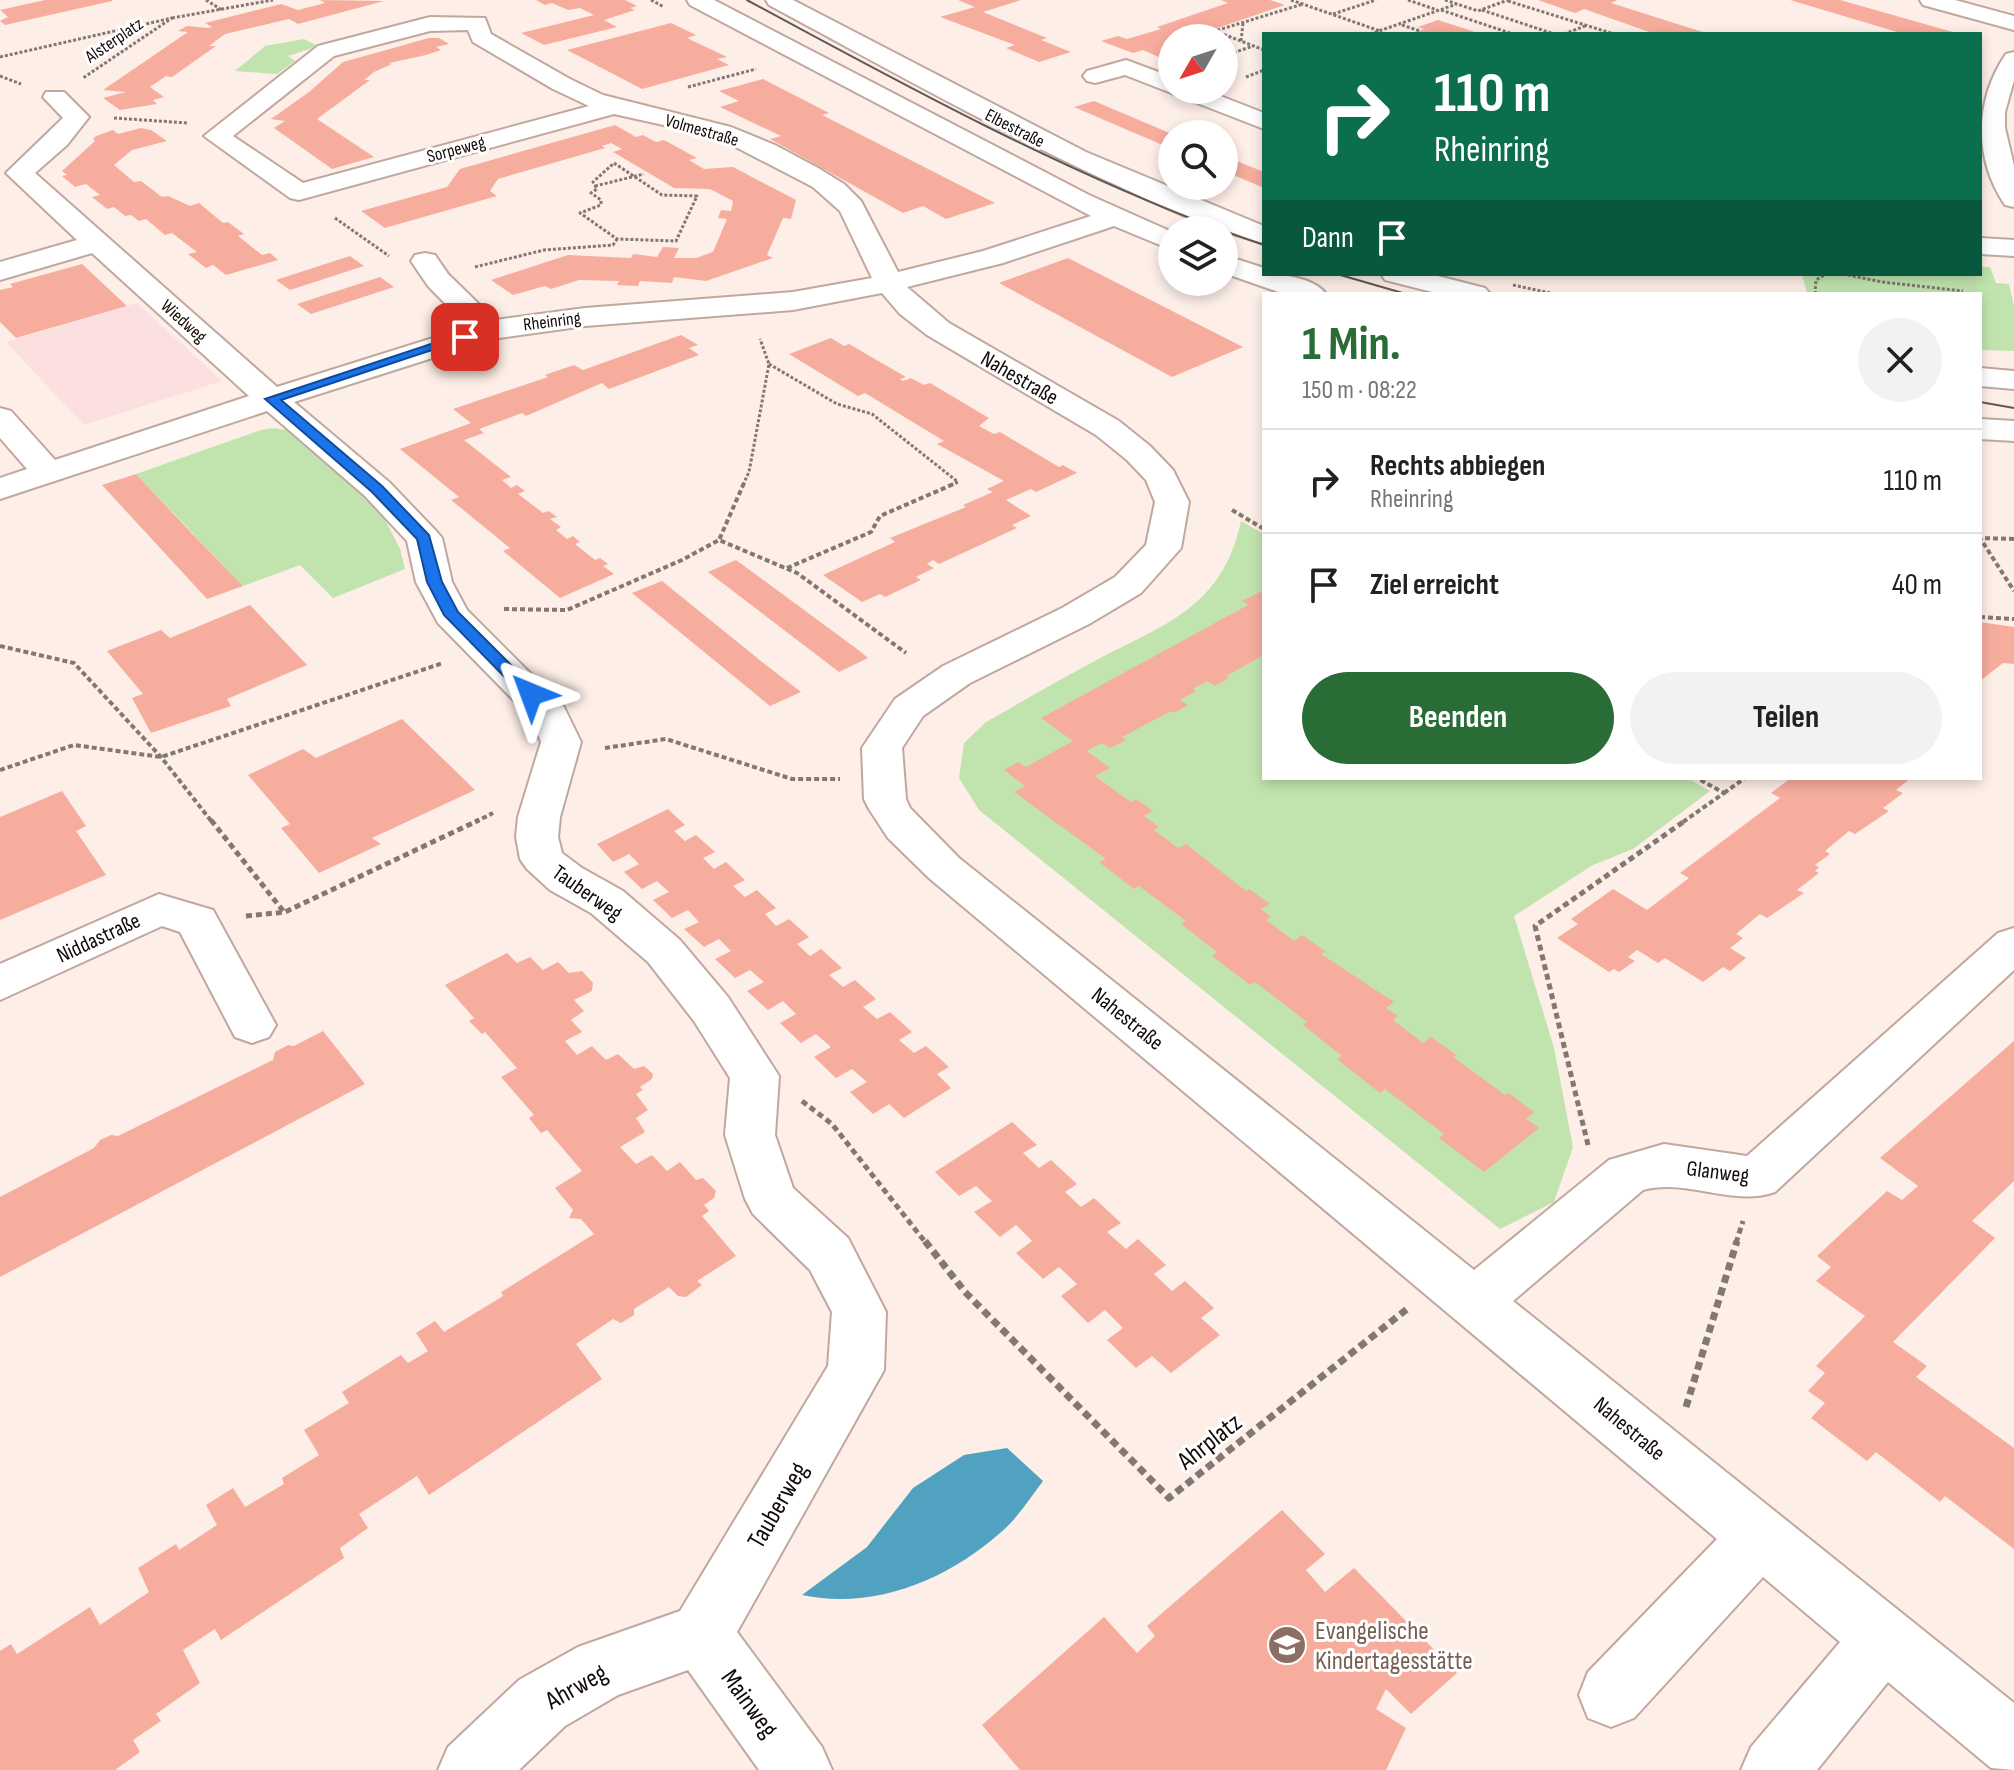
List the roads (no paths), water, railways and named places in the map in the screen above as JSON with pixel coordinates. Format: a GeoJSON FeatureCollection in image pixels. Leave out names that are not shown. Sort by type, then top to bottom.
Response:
{"type":"FeatureCollection","features":[{"type":"Feature","properties":{"kind":"street","name":"Elbestraße"},"geometry":{"type":"LineString","coordinates":[[698,0],[1080,201],[1158,236]]}},
{"type":"Feature","properties":{"kind":"street"},"geometry":{"type":"LineString","coordinates":[[785,4],[825,0]]}},
{"type":"Feature","properties":{"kind":"street"},"geometry":{"type":"LineString","coordinates":[[1931,0],[2014,23]]}},
{"type":"Feature","properties":{"kind":"street","name":"Elbestraße"},"geometry":{"type":"LineString","coordinates":[[785,4],[1087,165],[1262,234]]}},
{"type":"Feature","properties":{"kind":"street","name":"Volmestraße"},"geometry":{"type":"LineString","coordinates":[[299,192],[217,136],[326,51],[430,24],[477,23],[481,37],[589,98],[614,107],[722,132],[753,145],[840,193],[854,210],[890,284]]}},
{"type":"Feature","properties":{"kind":"street"},"geometry":{"type":"LineString","coordinates":[[2014,59],[1995,94],[1992,129],[2014,199]]}},
{"type":"Feature","properties":{"kind":"street"},"geometry":{"type":"LineString","coordinates":[[1095,76],[1126,67],[1158,80]]}},
{"type":"Feature","properties":{"kind":"street","name":"Wiedweg"},"geometry":{"type":"LineString","coordinates":[[55,97],[77,117],[58,140],[19,173],[271,399]]}},
{"type":"Feature","properties":{"kind":"street"},"geometry":{"type":"LineString","coordinates":[[1219,104],[1262,121]]}},
{"type":"Feature","properties":{"kind":"street","name":"Sorpeweg"},"geometry":{"type":"LineString","coordinates":[[299,192],[614,107]]}},
{"type":"Feature","properties":{"kind":"street","name":"Rheinring"},"geometry":{"type":"LineString","coordinates":[[933,270],[969,245],[1080,201]]}},
{"type":"Feature","properties":{"kind":"street","name":"Rheinring"},"geometry":{"type":"LineString","coordinates":[[0,489],[488,330],[585,317],[793,301],[890,284],[933,270],[993,257],[1114,217]]}},
{"type":"Feature","properties":{"kind":"street"},"geometry":{"type":"LineString","coordinates":[[0,271],[97,243]]}},
{"type":"Feature","properties":{"kind":"street"},"geometry":{"type":"LineString","coordinates":[[1982,246],[2014,248]]}},
{"type":"Feature","properties":{"kind":"street"},"geometry":{"type":"LineString","coordinates":[[425,261],[438,280],[488,330]]}},
{"type":"Feature","properties":{"kind":"street"},"geometry":{"type":"LineString","coordinates":[[1238,268],[1305,292]]}},
{"type":"Feature","properties":{"kind":"street"},"geometry":{"type":"LineString","coordinates":[[1403,276],[1467,292]]}},
{"type":"Feature","properties":{"kind":"street","name":"Nahestraße"},"geometry":{"type":"LineString","coordinates":[[890,284],[912,311],[941,331],[1114,432],[1143,455],[1163,478],[1172,499],[1173,522],[1165,545],[1147,567],[1123,587],[1079,614],[940,684],[896,720],[883,738],[878,758],[886,801],[900,823],[944,868],[2014,1745]]}},
{"type":"Feature","properties":{"kind":"street"},"geometry":{"type":"LineString","coordinates":[[1982,377],[2014,380]]}},
{"type":"Feature","properties":{"kind":"street","name":"Tauberweg"},"geometry":{"type":"LineString","coordinates":[[271,399],[377,489],[424,538],[434,582],[451,615],[487,648],[550,716],[561,742],[537,837],[542,859],[566,879],[607,902],[664,951],[711,1009],[755,1076],[750,1135],[771,1199],[829,1254],[859,1312],[856,1370],[701,1635]]}},
{"type":"Feature","properties":{"kind":"street"},"geometry":{"type":"LineString","coordinates":[[0,418],[48,473]]}},
{"type":"Feature","properties":{"kind":"street"},"geometry":{"type":"LineString","coordinates":[[1982,429],[2014,431]]}},
{"type":"Feature","properties":{"kind":"street","name":"Niddastraße"},"geometry":{"type":"LineString","coordinates":[[0,983],[159,909],[197,921],[252,1025]]}},
{"type":"Feature","properties":{"kind":"street","name":"Glanweg"},"geometry":{"type":"LineString","coordinates":[[1475,1301],[1627,1174],[1664,1164],[1757,1178],[2014,944]]}},
{"type":"Feature","properties":{"kind":"street"},"geometry":{"type":"LineString","coordinates":[[1611,1695],[1761,1536]]}},
{"type":"Feature","properties":{"kind":"street","name":"Ahrweg"},"geometry":{"type":"LineString","coordinates":[[471,1770],[542,1703],[601,1669],[701,1635]]}},
{"type":"Feature","properties":{"kind":"street","name":"Mainweg"},"geometry":{"type":"LineString","coordinates":[[701,1635],[799,1770]]}},
{"type":"Feature","properties":{"kind":"street"},"geometry":{"type":"LineString","coordinates":[[1774,1770],[1884,1638]]}},
{"type":"Feature","properties":{"kind":"water"},"geometry":{"type":"Polygon","coordinates":[[[1007,1448],[1043,1481],[1012,1521],[979,1550],[932,1578],[882,1595],[829,1599],[802,1595],[867,1547],[913,1488],[964,1455],[1007,1448]]]}},
{"type":"Feature","properties":{"kind":"tram line"},"geometry":{"type":"LineString","coordinates":[[747,0],[1039,152],[1185,216]]}},
{"type":"Feature","properties":{"kind":"tram line"},"geometry":{"type":"LineString","coordinates":[[1238,236],[1262,244]]}},
{"type":"Feature","properties":{"kind":"tram line"},"geometry":{"type":"LineString","coordinates":[[1344,276],[1399,292]]}},
{"type":"Feature","properties":{"kind":"tram line"},"geometry":{"type":"LineString","coordinates":[[1982,402],[2014,408]]}},
{"type":"Feature","properties":{"kind":"place","name":"Evangelische Kindertagesstätte"},"geometry":{"type":"Point","coordinates":[1287,1645]}}]}
